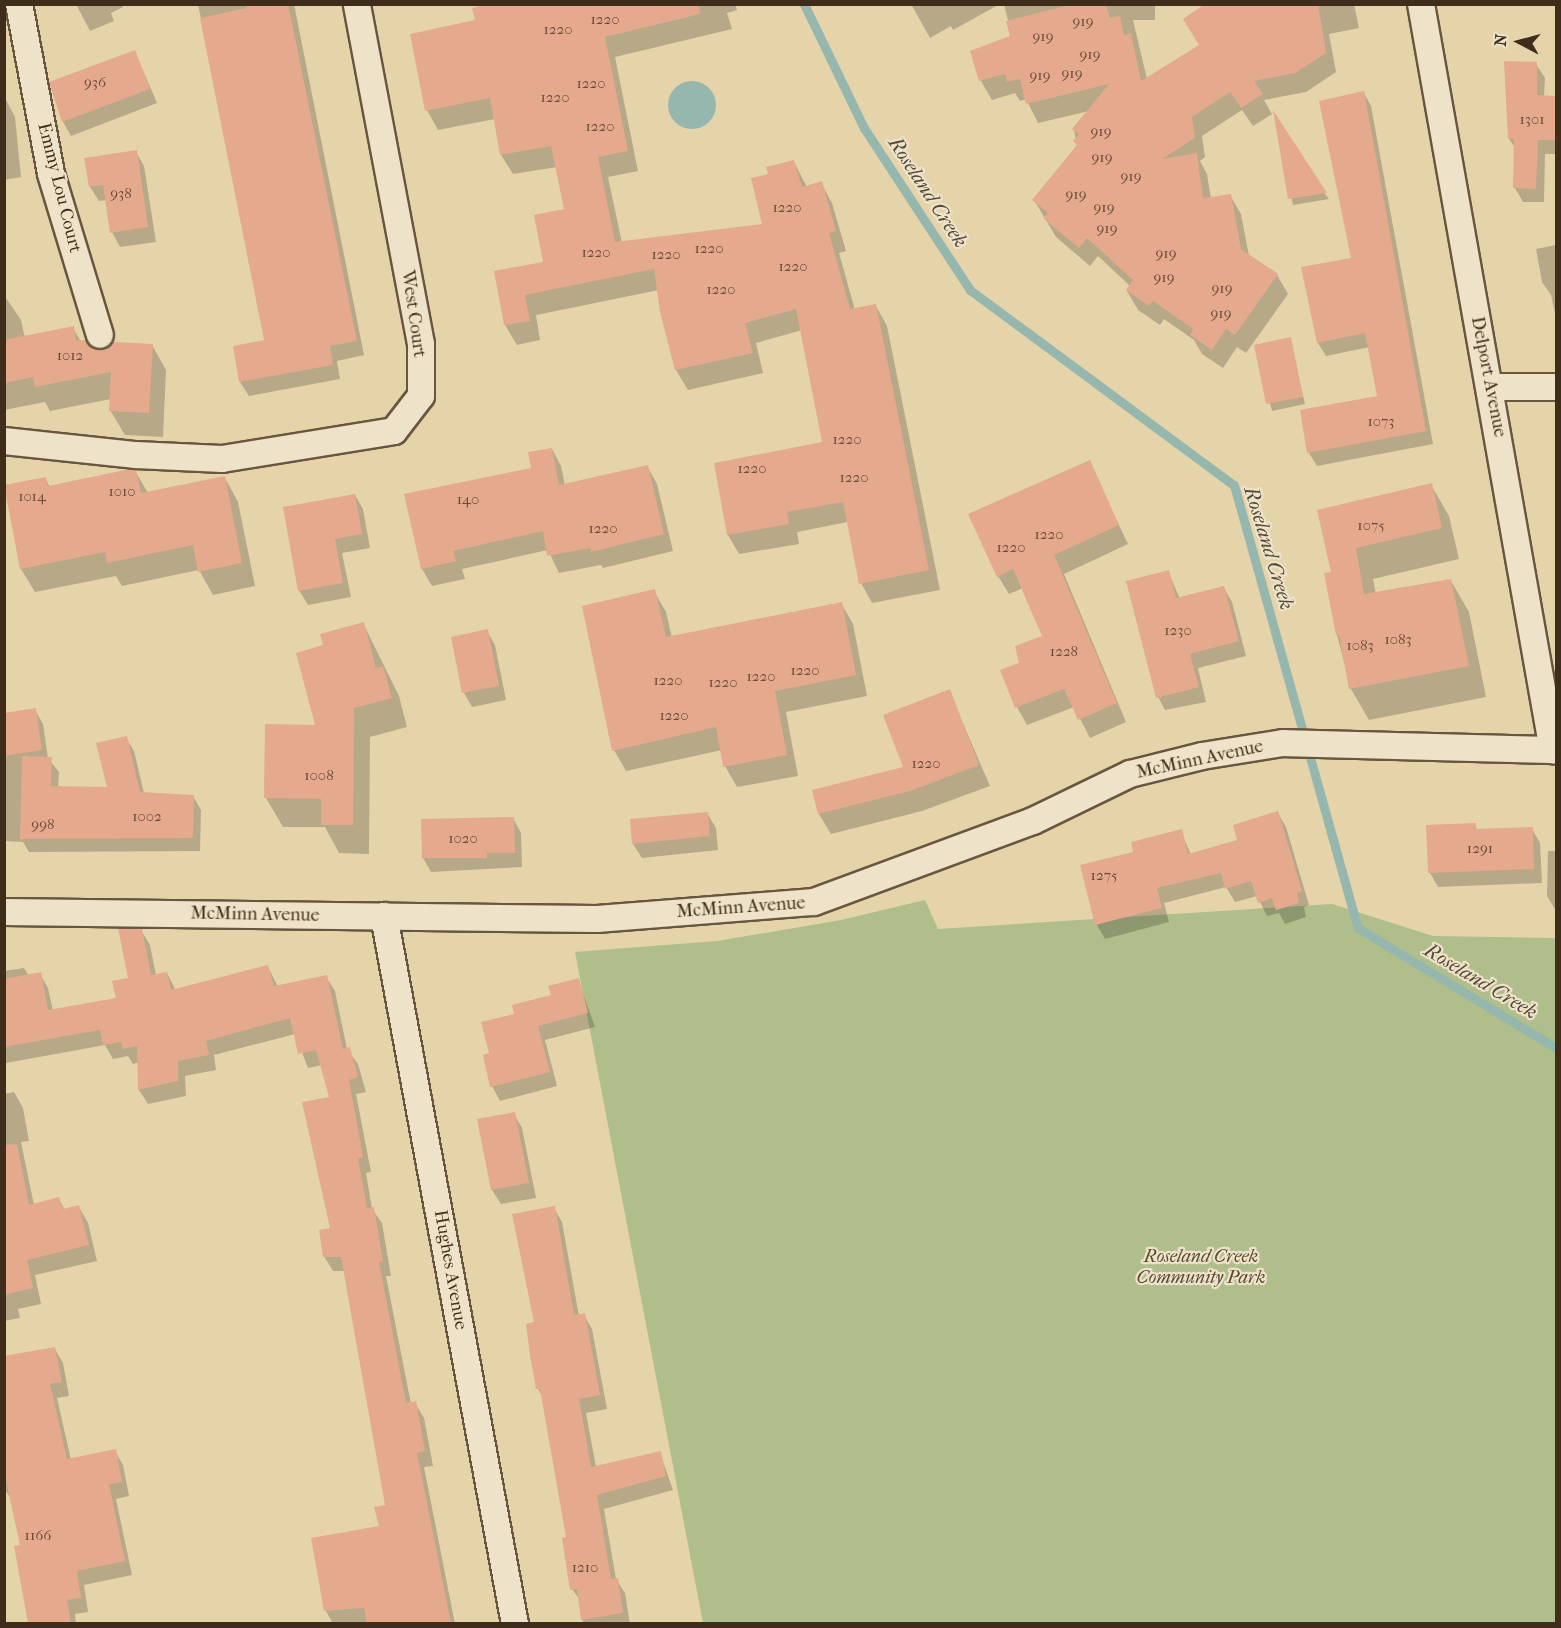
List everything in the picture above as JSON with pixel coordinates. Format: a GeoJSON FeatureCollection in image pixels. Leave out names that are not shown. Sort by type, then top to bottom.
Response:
{"type":"FeatureCollection","features":[{"type":"Feature","properties":{"kind":"street","name":"Emmy Lou Court"},"geometry":{"type":"LineString","coordinates":[[20,4],[51,174],[100,335]]}},
{"type":"Feature","properties":{"kind":"street","name":"West Court"},"geometry":{"type":"LineString","coordinates":[[4,441],[136,455],[222,459],[394,431],[421,396],[420,344],[357,4]]}},
{"type":"Feature","properties":{"kind":"street","name":"Delport Avenue"},"geometry":{"type":"LineString","coordinates":[[1421,4],[1555,750]]}},
{"type":"Feature","properties":{"kind":"street"},"geometry":{"type":"LineString","coordinates":[[1490,387],[1557,387]]}},
{"type":"Feature","properties":{"kind":"street","name":"McMinn Avenue"},"geometry":{"type":"LineString","coordinates":[[4,912],[597,919],[814,903],[1033,821],[1130,774],[1202,756],[1283,743],[1555,750]]}},
{"type":"Feature","properties":{"kind":"street","name":"Hughes Avenue"},"geometry":{"type":"LineString","coordinates":[[384,916],[515,1623]]}},
{"type":"Feature","properties":{"kind":"green space","name":"Roseland Creek Community Park"},"geometry":{"type":"Polygon","coordinates":[[[925,900],[938,929],[1332,904],[1433,936],[1556,938],[1556,1623],[703,1623],[575,952],[717,941],[841,920],[925,900]]]}},
{"type":"Feature","properties":{"kind":"water"},"geometry":{"type":"Polygon","coordinates":[[[687,81],[697,81],[712,91],[716,105],[712,119],[706,125],[697,129],[687,129],[672,119],[668,110],[668,100],[678,85],[687,81]]]}},
{"type":"Feature","properties":{"kind":"building"},"geometry":{"type":"Polygon","coordinates":[[[245,4],[288,4],[357,341],[330,346],[333,365],[239,382],[233,346],[264,340],[200,18],[246,8],[245,4]]]}},
{"type":"Feature","properties":{"kind":"building"},"geometry":{"type":"Polygon","coordinates":[[[489,4],[699,4],[700,14],[605,37],[628,151],[598,157],[615,242],[762,224],[751,178],[768,174],[766,167],[794,160],[802,187],[822,181],[836,231],[829,233],[850,309],[876,304],[929,570],[859,584],[843,502],[787,512],[789,524],[727,535],[714,463],[822,442],[796,309],[745,323],[753,353],[675,370],[660,312],[654,269],[525,295],[530,321],[504,325],[494,271],[543,262],[534,215],[564,209],[551,146],[500,155],[490,98],[425,111],[410,34],[475,20],[472,8],[489,4]]]}},
{"type":"Feature","properties":{"kind":"building"},"geometry":{"type":"Polygon","coordinates":[[[1073,4],[1106,4],[1110,18],[1120,16],[1124,35],[1131,33],[1141,81],[1199,45],[1183,19],[1205,4],[1318,4],[1326,53],[1295,73],[1254,81],[1263,94],[1241,108],[1230,92],[1192,117],[1195,138],[1162,159],[1197,153],[1203,198],[1231,194],[1241,249],[1278,274],[1235,335],[1226,329],[1212,350],[1190,335],[1193,329],[1153,301],[1149,306],[1126,290],[1133,280],[1087,238],[1079,248],[1043,218],[1048,213],[1032,200],[1077,145],[1073,141],[1079,134],[1072,129],[1109,84],[1026,104],[1020,79],[1007,82],[1005,74],[979,81],[970,51],[1010,36],[1006,21],[1073,4]]]}},
{"type":"Feature","properties":{"kind":"building"},"geometry":{"type":"Polygon","coordinates":[[[135,50],[150,89],[62,122],[49,82],[135,50]]]}},
{"type":"Feature","properties":{"kind":"building"},"geometry":{"type":"Polygon","coordinates":[[[1504,61],[1537,62],[1537,95],[1557,96],[1557,140],[1538,140],[1536,189],[1513,188],[1514,139],[1508,139],[1504,61]]]}},
{"type":"Feature","properties":{"kind":"building"},"geometry":{"type":"Polygon","coordinates":[[[1364,91],[1426,431],[1307,453],[1300,410],[1377,396],[1365,333],[1317,343],[1301,267],[1351,258],[1319,101],[1364,91]]]}},
{"type":"Feature","properties":{"kind":"building"},"geometry":{"type":"Polygon","coordinates":[[[1273,110],[1327,193],[1288,199],[1273,110]]]}},
{"type":"Feature","properties":{"kind":"building"},"geometry":{"type":"Polygon","coordinates":[[[137,150],[148,227],[110,233],[103,185],[89,187],[84,158],[137,150]]]}},
{"type":"Feature","properties":{"kind":"building"},"geometry":{"type":"Polygon","coordinates":[[[74,326],[76,340],[86,340],[97,350],[113,342],[153,344],[149,413],[109,411],[111,372],[35,387],[33,377],[4,383],[4,340],[74,326]]]}},
{"type":"Feature","properties":{"kind":"building"},"geometry":{"type":"Polygon","coordinates":[[[1291,337],[1303,397],[1266,404],[1254,345],[1291,337]]]}},
{"type":"Feature","properties":{"kind":"building"},"geometry":{"type":"Polygon","coordinates":[[[552,448],[559,485],[648,465],[664,534],[591,552],[590,548],[547,556],[543,531],[453,551],[456,561],[421,569],[404,494],[531,468],[528,452],[552,448]]]}},
{"type":"Feature","properties":{"kind":"building"},"geometry":{"type":"Polygon","coordinates":[[[1090,460],[1119,525],[1054,555],[1117,703],[1078,720],[1064,689],[1015,708],[1000,670],[1019,663],[1015,646],[1042,636],[1013,569],[997,577],[968,514],[1090,460]]]}},
{"type":"Feature","properties":{"kind":"building"},"geometry":{"type":"Polygon","coordinates":[[[130,469],[136,470],[141,493],[225,476],[242,563],[198,572],[193,545],[107,563],[105,552],[20,569],[4,485],[46,477],[48,486],[130,469]]]}},
{"type":"Feature","properties":{"kind":"building"},"geometry":{"type":"Polygon","coordinates":[[[1432,483],[1442,528],[1356,548],[1364,594],[1451,579],[1469,666],[1349,689],[1324,573],[1331,572],[1317,510],[1432,483]]]}},
{"type":"Feature","properties":{"kind":"building"},"geometry":{"type":"Polygon","coordinates":[[[355,494],[362,534],[335,539],[343,583],[298,591],[283,507],[355,494]]]}},
{"type":"Feature","properties":{"kind":"building"},"geometry":{"type":"Polygon","coordinates":[[[1169,570],[1176,598],[1224,586],[1239,641],[1190,654],[1199,687],[1156,698],[1126,581],[1169,570]]]}},
{"type":"Feature","properties":{"kind":"building"},"geometry":{"type":"Polygon","coordinates":[[[655,589],[666,637],[842,602],[856,675],[775,691],[787,755],[723,767],[716,727],[612,751],[582,606],[655,589]]]}},
{"type":"Feature","properties":{"kind":"building"},"geometry":{"type":"Polygon","coordinates":[[[364,622],[376,668],[383,666],[392,698],[354,708],[353,825],[321,825],[321,799],[264,798],[265,724],[315,725],[296,653],[323,645],[320,634],[364,622]]]}},
{"type":"Feature","properties":{"kind":"building"},"geometry":{"type":"Polygon","coordinates":[[[488,629],[499,686],[462,693],[451,637],[488,629]]]}},
{"type":"Feature","properties":{"kind":"building"},"geometry":{"type":"Polygon","coordinates":[[[950,689],[979,765],[910,791],[818,814],[812,790],[903,767],[883,715],[950,689]]]}},
{"type":"Feature","properties":{"kind":"building"},"geometry":{"type":"Polygon","coordinates":[[[36,708],[42,750],[4,756],[4,713],[36,708]]]}},
{"type":"Feature","properties":{"kind":"building"},"geometry":{"type":"Polygon","coordinates":[[[127,736],[140,792],[194,795],[193,838],[20,839],[22,756],[52,757],[51,786],[107,787],[96,743],[127,736]]]}},
{"type":"Feature","properties":{"kind":"building"},"geometry":{"type":"Polygon","coordinates":[[[1278,811],[1302,891],[1297,893],[1299,903],[1276,910],[1272,898],[1258,903],[1251,881],[1225,889],[1221,873],[1157,888],[1162,908],[1095,925],[1080,865],[1133,852],[1131,842],[1182,829],[1188,854],[1237,840],[1233,825],[1278,811]]]}},
{"type":"Feature","properties":{"kind":"building"},"geometry":{"type":"Polygon","coordinates":[[[708,812],[710,836],[632,844],[630,819],[708,812]]]}},
{"type":"Feature","properties":{"kind":"building"},"geometry":{"type":"Polygon","coordinates":[[[514,817],[515,853],[487,853],[487,858],[422,858],[421,819],[514,817]]]}},
{"type":"Feature","properties":{"kind":"building"},"geometry":{"type":"Polygon","coordinates":[[[1476,823],[1476,829],[1533,827],[1534,869],[1428,873],[1426,825],[1476,823]]]}},
{"type":"Feature","properties":{"kind":"building"},"geometry":{"type":"Polygon","coordinates":[[[118,928],[142,929],[151,975],[167,972],[171,990],[268,965],[274,986],[327,975],[343,1049],[350,1047],[358,1077],[349,1080],[363,1157],[358,1158],[367,1208],[374,1207],[383,1261],[379,1262],[406,1403],[416,1401],[425,1451],[417,1453],[451,1623],[367,1623],[364,1608],[324,1611],[311,1538],[379,1526],[374,1507],[385,1505],[341,1257],[323,1257],[319,1230],[330,1228],[302,1102],[329,1097],[316,1050],[298,1054],[290,1018],[206,1041],[209,1055],[178,1061],[178,1081],[138,1090],[137,1046],[123,1049],[121,1042],[103,1045],[100,1030],[4,1047],[4,979],[41,972],[48,1010],[116,998],[112,981],[128,978],[118,928]]]}},
{"type":"Feature","properties":{"kind":"building"},"geometry":{"type":"Polygon","coordinates":[[[579,978],[588,1013],[538,1026],[550,1072],[490,1087],[483,1055],[489,1053],[481,1022],[514,1014],[512,1005],[551,995],[548,986],[579,978]]]}},
{"type":"Feature","properties":{"kind":"building"},"geometry":{"type":"Polygon","coordinates":[[[515,1112],[529,1183],[491,1190],[477,1119],[515,1112]]]}},
{"type":"Feature","properties":{"kind":"building"},"geometry":{"type":"Polygon","coordinates":[[[17,1144],[29,1205],[59,1197],[63,1209],[79,1205],[89,1245],[27,1260],[33,1288],[4,1295],[4,1145],[17,1144]]]}},
{"type":"Feature","properties":{"kind":"building"},"geometry":{"type":"Polygon","coordinates":[[[555,1206],[574,1315],[585,1313],[600,1395],[579,1399],[591,1467],[661,1451],[666,1476],[597,1495],[611,1579],[618,1578],[623,1613],[581,1620],[577,1589],[570,1590],[562,1538],[566,1537],[540,1389],[536,1389],[530,1355],[526,1324],[534,1322],[512,1214],[555,1206]]]}},
{"type":"Feature","properties":{"kind":"building"},"geometry":{"type":"Polygon","coordinates":[[[55,1347],[62,1382],[50,1384],[67,1459],[116,1449],[122,1482],[109,1484],[125,1561],[77,1571],[81,1598],[67,1600],[71,1623],[28,1623],[14,1546],[20,1545],[4,1472],[4,1356],[55,1347]]]}},
{"type":"Feature","properties":{"kind":"waterway","name":"Roseland Creek"},"geometry":{"type":"LineString","coordinates":[[804,4],[864,128],[970,290],[1234,485],[1358,928],[1556,1048]]}}]}
